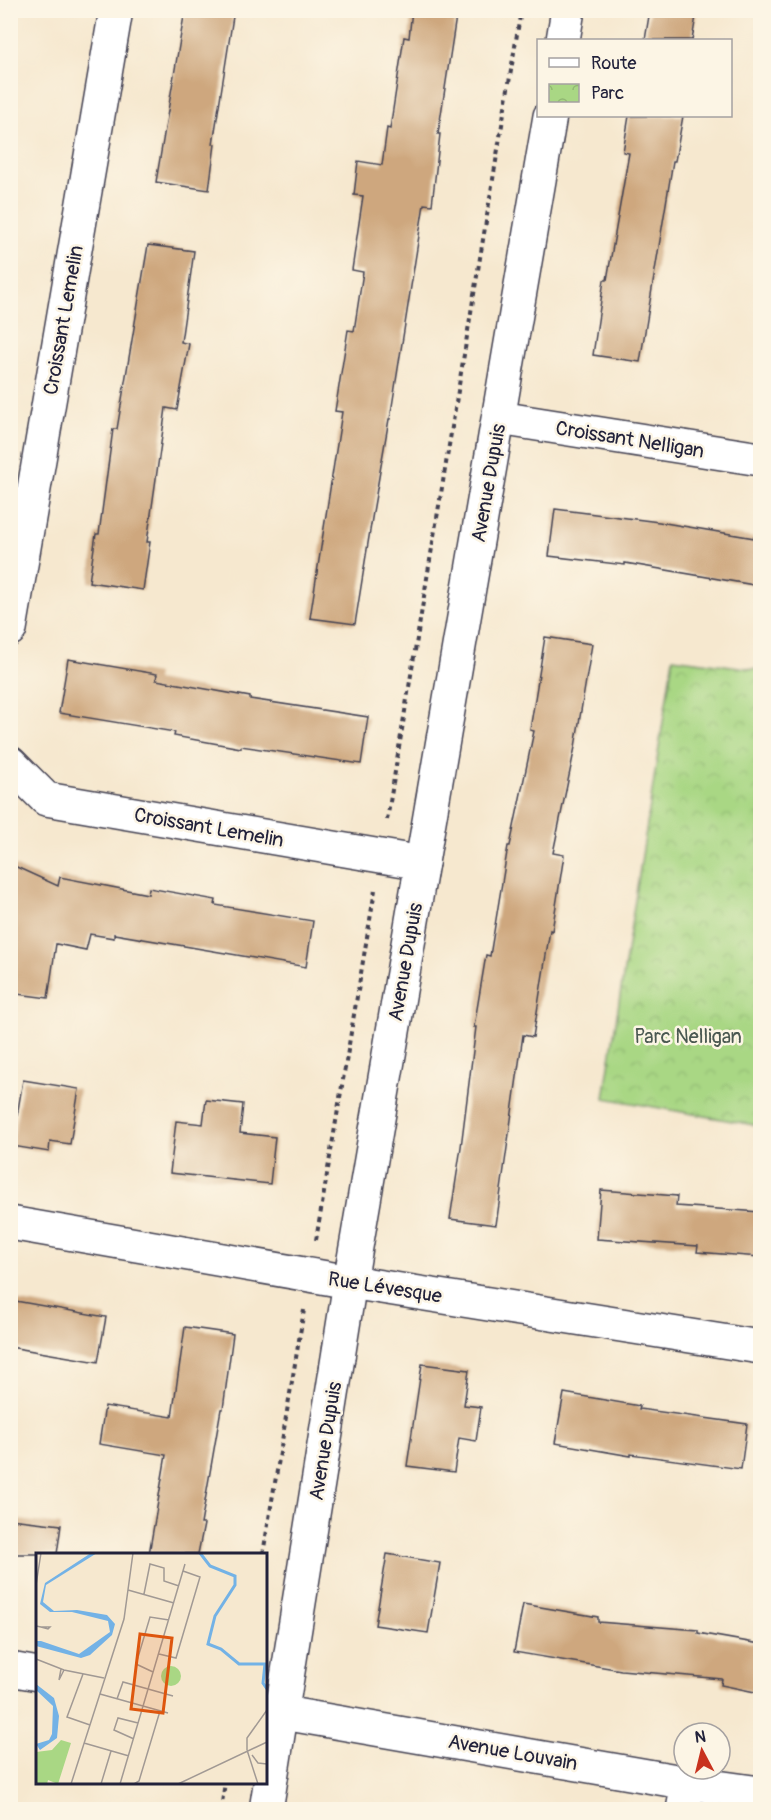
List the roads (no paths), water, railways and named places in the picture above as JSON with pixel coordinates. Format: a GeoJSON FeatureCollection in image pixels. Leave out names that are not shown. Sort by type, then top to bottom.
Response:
{"type":"FeatureCollection","features":[{"type":"Feature","properties":{"kind":"street","name":"Croissant Lemelin"},"geometry":{"type":"LineString","coordinates":[[10,629],[116,10]]}},
{"type":"Feature","properties":{"kind":"street"},"geometry":{"type":"LineString","coordinates":[[563,39],[568,10]]}},
{"type":"Feature","properties":{"kind":"street","name":"Avenue Dupuis"},"geometry":{"type":"LineString","coordinates":[[266,1809],[274,1711],[550,117]]}},
{"type":"Feature","properties":{"kind":"street","name":"Croissant Nelligan"},"geometry":{"type":"LineString","coordinates":[[499,418],[760,459]]}},
{"type":"Feature","properties":{"kind":"street","name":"Croissant Lemelin"},"geometry":{"type":"LineString","coordinates":[[10,763],[46,799],[422,864]]}},
{"type":"Feature","properties":{"kind":"street","name":"Rue Lévesque"},"geometry":{"type":"LineString","coordinates":[[10,1223],[350,1282],[760,1347]]}},
{"type":"Feature","properties":{"kind":"street"},"geometry":{"type":"LineString","coordinates":[[10,1669],[36,1674]]}},
{"type":"Feature","properties":{"kind":"street","name":"Avenue Louvain"},"geometry":{"type":"LineString","coordinates":[[274,1711],[686,1796],[760,1793]]}},
{"type":"Feature","properties":{"kind":"park label","name":"Parc Nelligan"},"geometry":{"type":"Point","coordinates":[688,1036]}}]}
